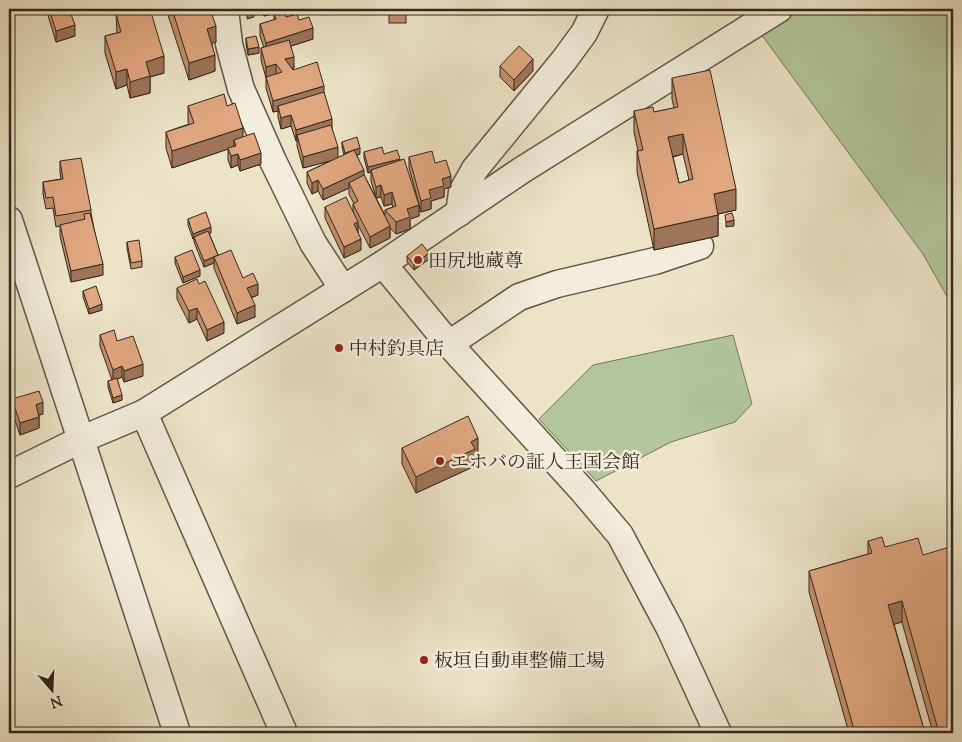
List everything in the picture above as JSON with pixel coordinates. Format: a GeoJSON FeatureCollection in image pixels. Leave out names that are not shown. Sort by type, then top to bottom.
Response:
{"type":"FeatureCollection","features":[{"type":"Feature","properties":{"kind":"street"},"geometry":{"type":"LineString","coordinates":[[225,9],[228,44],[241,89],[273,162],[313,243],[343,289]]}},
{"type":"Feature","properties":{"kind":"street"},"geometry":{"type":"LineString","coordinates":[[459,213],[462,192],[476,169],[584,33],[596,9]]}},
{"type":"Feature","properties":{"kind":"street"},"geometry":{"type":"LineString","coordinates":[[9,475],[80,440],[144,413],[383,264],[522,170],[779,9]]}},
{"type":"Feature","properties":{"kind":"street"},"geometry":{"type":"LineString","coordinates":[[9,220],[178,733]]}},
{"type":"Feature","properties":{"kind":"street"},"geometry":{"type":"LineString","coordinates":[[449,344],[519,297],[557,284],[655,261],[700,246]]}},
{"type":"Feature","properties":{"kind":"street"},"geometry":{"type":"LineString","coordinates":[[383,264],[449,344],[620,535],[670,629],[718,733]]}},
{"type":"Feature","properties":{"kind":"street"},"geometry":{"type":"LineString","coordinates":[[144,413],[284,733]]}},
{"type":"Feature","properties":{"kind":"green space"},"geometry":{"type":"Polygon","coordinates":[[[750,9],[953,9],[953,307],[923,254],[758,30],[750,9]]]}},
{"type":"Feature","properties":{"kind":"green space"},"geometry":{"type":"Polygon","coordinates":[[[733,335],[752,404],[735,422],[671,442],[596,481],[539,419],[593,365],[733,335]]]}},
{"type":"Feature","properties":{"kind":"building"},"geometry":{"type":"Polygon","coordinates":[[[49,9],[69,9],[75,25],[56,31],[49,9]]]}},
{"type":"Feature","properties":{"kind":"building"},"geometry":{"type":"Polygon","coordinates":[[[133,9],[134,13],[150,9],[164,56],[146,62],[150,76],[130,82],[127,69],[116,72],[105,36],[121,32],[116,14],[133,9]]]}},
{"type":"Feature","properties":{"kind":"building"},"geometry":{"type":"Polygon","coordinates":[[[172,9],[210,9],[216,26],[207,29],[215,55],[189,63],[172,9]]]}},
{"type":"Feature","properties":{"kind":"building"},"geometry":{"type":"Polygon","coordinates":[[[246,9],[254,9],[254,11],[247,13],[246,9]]]}},
{"type":"Feature","properties":{"kind":"building"},"geometry":{"type":"Polygon","coordinates":[[[389,9],[406,9],[406,12],[389,12],[389,9]]]}},
{"type":"Feature","properties":{"kind":"building"},"geometry":{"type":"Polygon","coordinates":[[[284,10],[286,17],[297,14],[299,20],[309,17],[313,28],[266,43],[260,24],[276,19],[274,14],[284,10]]]}},
{"type":"Feature","properties":{"kind":"building"},"geometry":{"type":"Polygon","coordinates":[[[256,36],[259,47],[248,49],[246,38],[256,36]]]}},
{"type":"Feature","properties":{"kind":"building"},"geometry":{"type":"Polygon","coordinates":[[[289,40],[294,57],[285,59],[293,70],[317,62],[324,86],[273,101],[266,77],[282,72],[276,64],[266,67],[261,48],[289,40]]]}},
{"type":"Feature","properties":{"kind":"building"},"geometry":{"type":"Polygon","coordinates":[[[519,46],[533,59],[514,80],[500,66],[519,46]]]}},
{"type":"Feature","properties":{"kind":"building"},"geometry":{"type":"Polygon","coordinates":[[[710,70],[736,189],[714,194],[718,215],[654,229],[637,151],[643,150],[634,111],[653,107],[654,112],[678,107],[672,78],[710,70]],[[683,134],[668,137],[679,183],[693,179],[683,134]]]}},
{"type":"Feature","properties":{"kind":"building"},"geometry":{"type":"Polygon","coordinates":[[[324,92],[332,119],[296,130],[291,115],[281,118],[278,106],[324,92]]]}},
{"type":"Feature","properties":{"kind":"building"},"geometry":{"type":"Polygon","coordinates":[[[224,94],[227,106],[235,103],[243,128],[172,151],[166,132],[194,123],[188,106],[224,94]]]}},
{"type":"Feature","properties":{"kind":"building"},"geometry":{"type":"Polygon","coordinates":[[[331,125],[338,147],[303,157],[297,135],[331,125]]]}},
{"type":"Feature","properties":{"kind":"building"},"geometry":{"type":"Polygon","coordinates":[[[254,133],[261,153],[240,160],[238,154],[231,156],[228,148],[236,146],[234,140],[254,133]]]}},
{"type":"Feature","properties":{"kind":"building"},"geometry":{"type":"Polygon","coordinates":[[[357,137],[360,148],[345,153],[342,142],[357,137]]]}},
{"type":"Feature","properties":{"kind":"building"},"geometry":{"type":"Polygon","coordinates":[[[382,147],[384,154],[397,150],[400,159],[368,167],[364,152],[382,147]]]}},
{"type":"Feature","properties":{"kind":"building"},"geometry":{"type":"Polygon","coordinates":[[[354,150],[364,170],[323,189],[318,180],[312,183],[307,172],[354,150]]]}},
{"type":"Feature","properties":{"kind":"building"},"geometry":{"type":"Polygon","coordinates":[[[432,151],[435,163],[446,160],[451,176],[442,179],[444,186],[429,190],[431,198],[421,201],[409,157],[432,151]]]}},
{"type":"Feature","properties":{"kind":"building"},"geometry":{"type":"Polygon","coordinates":[[[81,158],[91,210],[56,216],[53,197],[46,198],[43,182],[63,179],[60,161],[81,158]]]}},
{"type":"Feature","properties":{"kind":"building"},"geometry":{"type":"Polygon","coordinates":[[[404,159],[419,205],[407,209],[410,217],[396,222],[385,210],[396,206],[392,192],[384,195],[381,185],[376,187],[371,170],[404,159]]]}},
{"type":"Feature","properties":{"kind":"building"},"geometry":{"type":"Polygon","coordinates":[[[364,175],[390,226],[370,237],[353,204],[358,201],[349,183],[364,175]]]}},
{"type":"Feature","properties":{"kind":"building"},"geometry":{"type":"Polygon","coordinates":[[[346,197],[358,222],[354,224],[361,239],[344,247],[325,207],[346,197]]]}},
{"type":"Feature","properties":{"kind":"building"},"geometry":{"type":"Polygon","coordinates":[[[206,212],[211,227],[193,234],[188,219],[206,212]]]}},
{"type":"Feature","properties":{"kind":"building"},"geometry":{"type":"Polygon","coordinates":[[[90,213],[103,264],[71,271],[60,225],[85,219],[84,214],[90,213]]]}},
{"type":"Feature","properties":{"kind":"building"},"geometry":{"type":"Polygon","coordinates":[[[732,213],[734,220],[726,222],[725,215],[732,213]]]}},
{"type":"Feature","properties":{"kind":"building"},"geometry":{"type":"Polygon","coordinates":[[[208,231],[218,255],[204,261],[194,237],[208,231]]]}},
{"type":"Feature","properties":{"kind":"building"},"geometry":{"type":"Polygon","coordinates":[[[139,240],[142,261],[131,263],[127,242],[139,240]]]}},
{"type":"Feature","properties":{"kind":"building"},"geometry":{"type":"Polygon","coordinates":[[[422,244],[429,253],[414,265],[407,256],[422,244]]]}},
{"type":"Feature","properties":{"kind":"building"},"geometry":{"type":"Polygon","coordinates":[[[192,250],[200,270],[183,277],[175,257],[192,250]]]}},
{"type":"Feature","properties":{"kind":"building"},"geometry":{"type":"Polygon","coordinates":[[[231,250],[243,278],[253,273],[258,284],[247,288],[255,305],[237,313],[214,257],[231,250]]]}},
{"type":"Feature","properties":{"kind":"building"},"geometry":{"type":"Polygon","coordinates":[[[197,279],[199,284],[205,281],[224,322],[207,330],[197,308],[189,311],[177,288],[197,279]]]}},
{"type":"Feature","properties":{"kind":"building"},"geometry":{"type":"Polygon","coordinates":[[[96,286],[102,304],[89,309],[83,291],[96,286]]]}},
{"type":"Feature","properties":{"kind":"building"},"geometry":{"type":"Polygon","coordinates":[[[114,330],[117,341],[133,336],[143,364],[124,371],[122,366],[113,370],[100,335],[114,330]]]}},
{"type":"Feature","properties":{"kind":"building"},"geometry":{"type":"Polygon","coordinates":[[[117,378],[122,395],[113,398],[108,381],[117,378]]]}},
{"type":"Feature","properties":{"kind":"building"},"geometry":{"type":"Polygon","coordinates":[[[39,391],[43,402],[36,405],[39,417],[20,423],[12,399],[39,391]]]}},
{"type":"Feature","properties":{"kind":"building"},"geometry":{"type":"Polygon","coordinates":[[[468,416],[478,438],[471,442],[475,449],[416,477],[402,448],[468,416]]]}},
{"type":"Feature","properties":{"kind":"building"},"geometry":{"type":"Polygon","coordinates":[[[882,537],[885,547],[918,538],[923,555],[953,546],[953,733],[939,733],[902,601],[888,605],[925,733],[855,733],[809,571],[872,553],[868,541],[882,537]]]}},
{"type":"Feature","properties":{"kind":"place","name":"田尻地蔵尊"},"geometry":{"type":"Point","coordinates":[418,260]}},
{"type":"Feature","properties":{"kind":"place","name":"中村釣具店"},"geometry":{"type":"Point","coordinates":[339,348]}},
{"type":"Feature","properties":{"kind":"place","name":"エホバの証人王国会館"},"geometry":{"type":"Point","coordinates":[440,461]}},
{"type":"Feature","properties":{"kind":"place","name":"板垣自動車整備工場"},"geometry":{"type":"Point","coordinates":[424,660]}}]}
